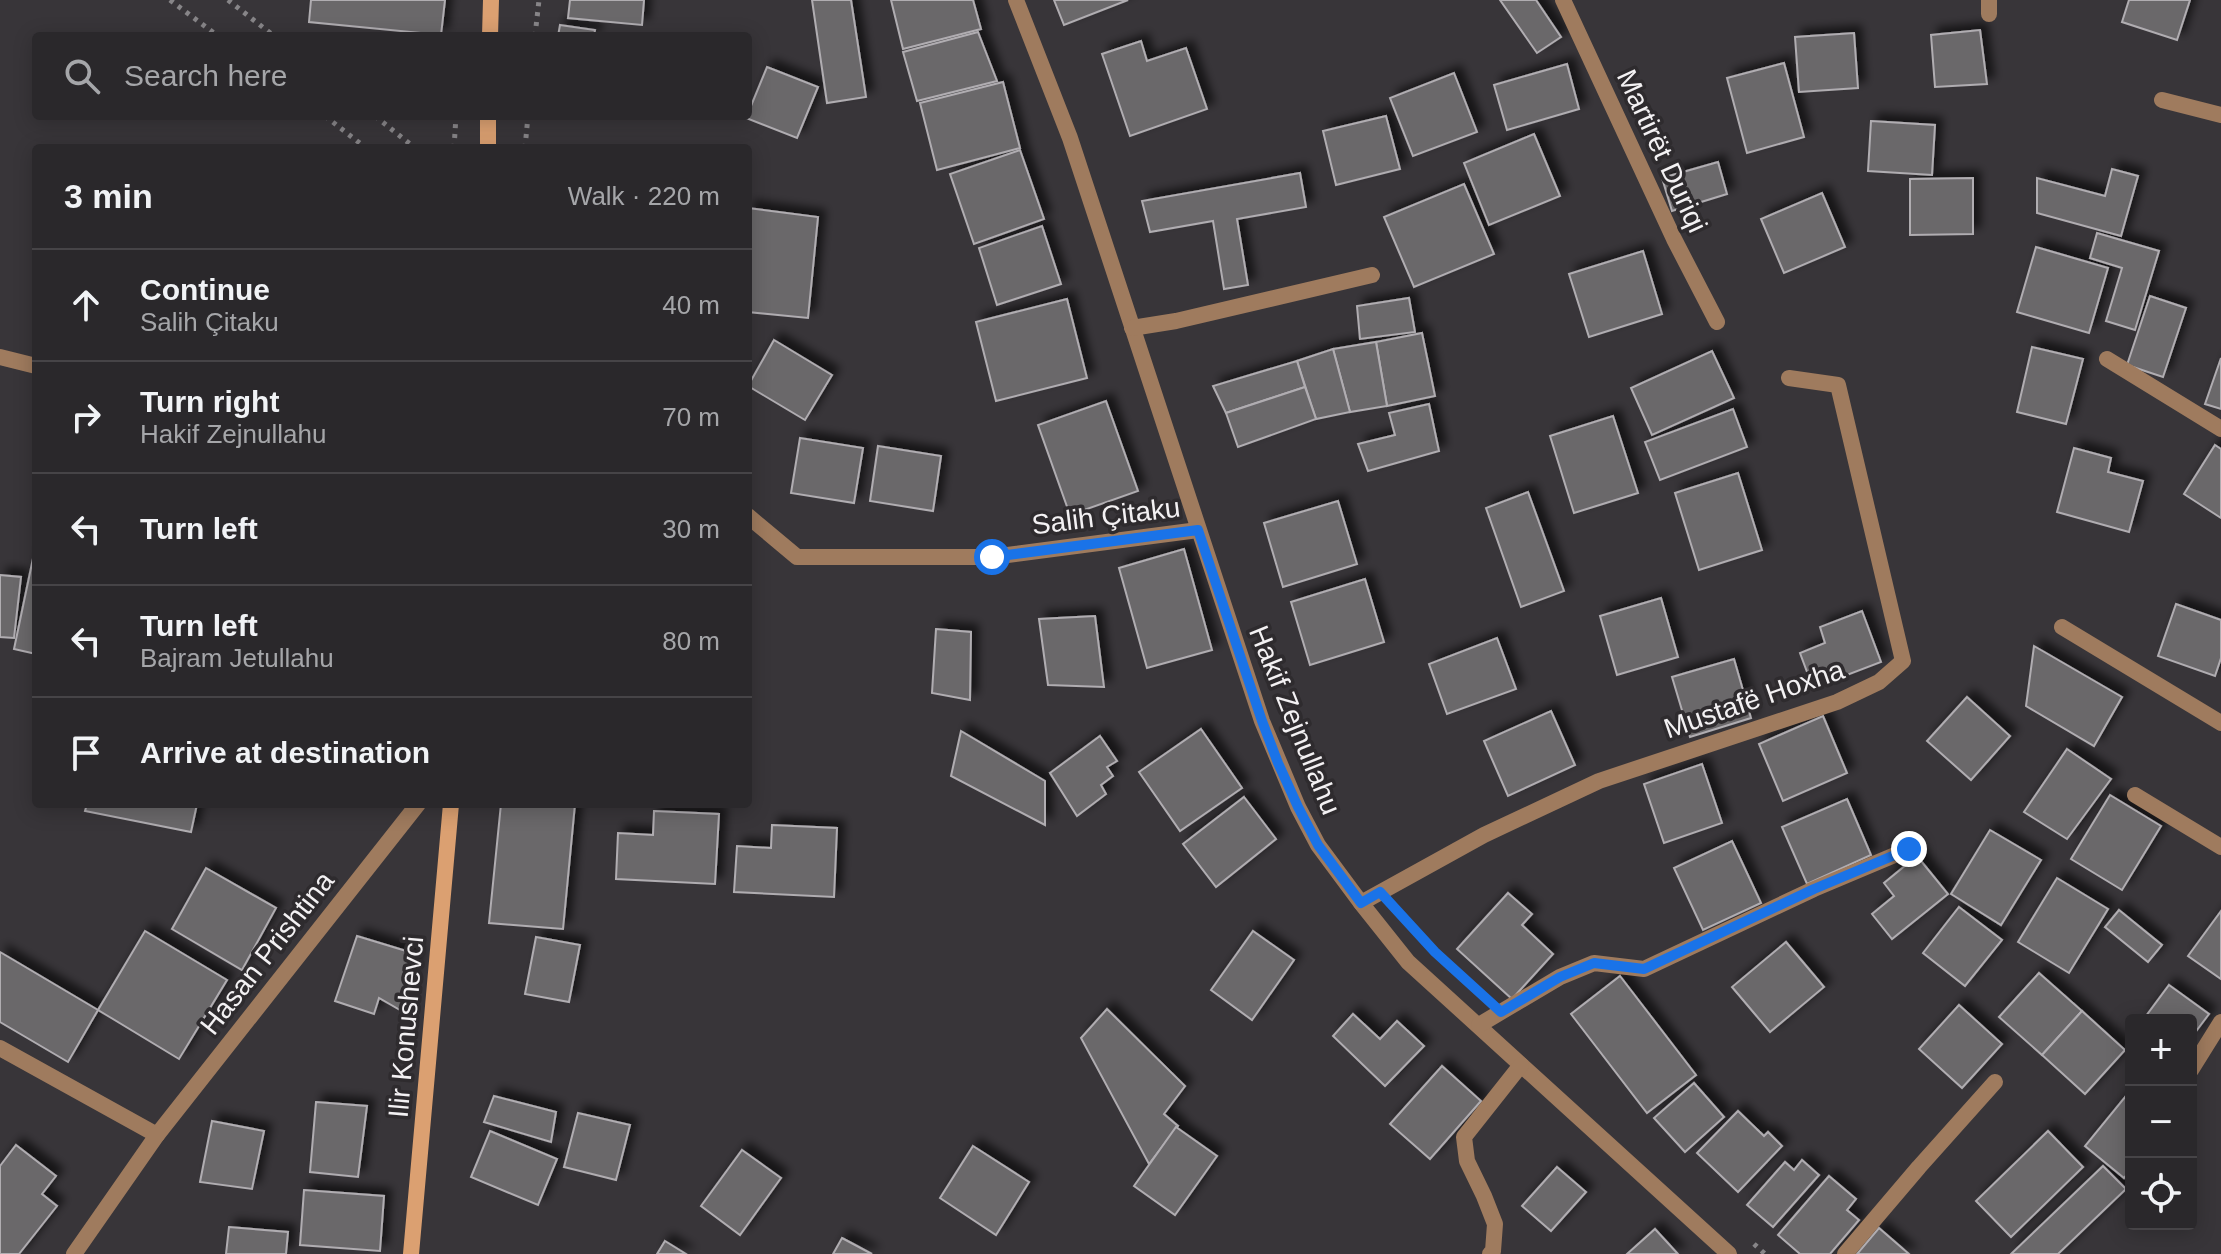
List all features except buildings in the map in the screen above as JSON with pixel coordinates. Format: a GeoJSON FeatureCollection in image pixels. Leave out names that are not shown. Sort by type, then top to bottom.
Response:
{"type":"FeatureCollection","features":[{"type":"Feature","properties":{"kind":"street"},"geometry":{"type":"LineString","coordinates":[[490,32],[491,0]]}},
{"type":"Feature","properties":{"kind":"street","name":"Hakif Zejnullahu"},"geometry":{"type":"LineString","coordinates":[[1016,0],[1070,138],[1262,721],[1283,774],[1318,845],[1408,962],[1729,1254]]}},
{"type":"Feature","properties":{"kind":"street","name":"Martirët Duriqi"},"geometry":{"type":"LineString","coordinates":[[1563,0],[1674,239],[1717,322]]}},
{"type":"Feature","properties":{"kind":"street"},"geometry":{"type":"LineString","coordinates":[[2162,100],[2221,115]]}},
{"type":"Feature","properties":{"kind":"street"},"geometry":{"type":"LineString","coordinates":[[488,120],[488,144]]}},
{"type":"Feature","properties":{"kind":"street"},"geometry":{"type":"LineString","coordinates":[[1132,328],[1176,321],[1372,275]]}},
{"type":"Feature","properties":{"kind":"street"},"geometry":{"type":"LineString","coordinates":[[0,357],[32,365]]}},
{"type":"Feature","properties":{"kind":"street"},"geometry":{"type":"LineString","coordinates":[[2107,359],[2221,429]]}},
{"type":"Feature","properties":{"kind":"street","name":"Mustafë Hoxha"},"geometry":{"type":"LineString","coordinates":[[1361,903],[1484,835],[1599,781],[1837,702],[1879,682],[1903,661],[1838,385],[1789,378]]}},
{"type":"Feature","properties":{"kind":"street","name":"Salih Çitaku"},"geometry":{"type":"LineString","coordinates":[[752,519],[797,557],[992,557],[1198,530]]}},
{"type":"Feature","properties":{"kind":"street"},"geometry":{"type":"LineString","coordinates":[[2062,627],[2221,723]]}},
{"type":"Feature","properties":{"kind":"street"},"geometry":{"type":"LineString","coordinates":[[2135,795],[2221,847]]}},
{"type":"Feature","properties":{"kind":"street","name":"Hasan Prishtina"},"geometry":{"type":"LineString","coordinates":[[74,1254],[157,1135],[415,808]]}},
{"type":"Feature","properties":{"kind":"street","name":"Ilir Konushevci"},"geometry":{"type":"LineString","coordinates":[[411,1254],[451,808]]}},
{"type":"Feature","properties":{"kind":"street"},"geometry":{"type":"LineString","coordinates":[[1479,1025],[1560,977],[1594,963],[1644,969],[1814,889],[1909,849]]}},
{"type":"Feature","properties":{"kind":"street"},"geometry":{"type":"LineString","coordinates":[[2197,1060],[2221,1022]]}},
{"type":"Feature","properties":{"kind":"street"},"geometry":{"type":"LineString","coordinates":[[0,1048],[157,1135]]}},
{"type":"Feature","properties":{"kind":"street"},"geometry":{"type":"LineString","coordinates":[[1490,1254],[1493,1251],[1495,1224],[1467,1161],[1464,1137],[1521,1065]]}},
{"type":"Feature","properties":{"kind":"street"},"geometry":{"type":"LineString","coordinates":[[1845,1254],[1995,1082]]}},
{"type":"Feature","properties":{"kind":"path"},"geometry":{"type":"LineString","coordinates":[[170,0],[213,32]]}},
{"type":"Feature","properties":{"kind":"path"},"geometry":{"type":"LineString","coordinates":[[228,0],[269,32]]}},
{"type":"Feature","properties":{"kind":"path"},"geometry":{"type":"LineString","coordinates":[[535,32],[539,0]]}},
{"type":"Feature","properties":{"kind":"path"},"geometry":{"type":"LineString","coordinates":[[330,120],[361,144]]}},
{"type":"Feature","properties":{"kind":"path"},"geometry":{"type":"LineString","coordinates":[[380,120],[410,144]]}},
{"type":"Feature","properties":{"kind":"path"},"geometry":{"type":"LineString","coordinates":[[454,144],[456,120]]}},
{"type":"Feature","properties":{"kind":"path"},"geometry":{"type":"LineString","coordinates":[[525,144],[528,120]]}},
{"type":"Feature","properties":{"kind":"path"},"geometry":{"type":"LineString","coordinates":[[1752,1243],[1765,1254]]}},
{"type":"Feature","properties":{"kind":"route"},"geometry":{"type":"LineString","coordinates":[[992,557],[1198,530],[1262,721],[1278,763],[1318,845],[1361,903],[1380,892],[1435,952],[1501,1012],[1560,977],[1594,963],[1644,969],[1814,889],[1909,849]]}}]}
